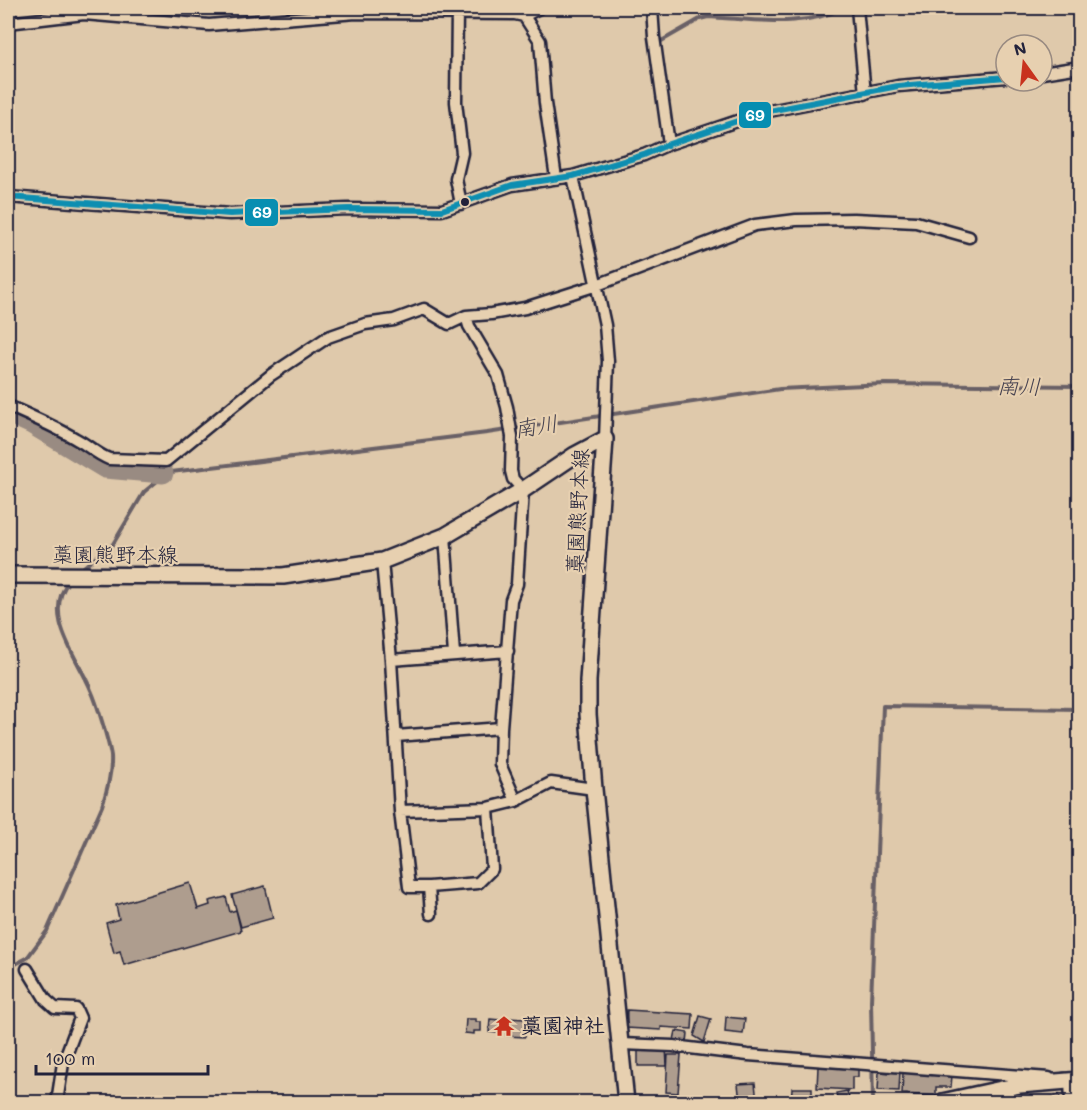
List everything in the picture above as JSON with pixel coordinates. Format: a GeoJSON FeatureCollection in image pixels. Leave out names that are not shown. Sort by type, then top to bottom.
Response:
{"type":"FeatureCollection","features":[{"type":"Feature","properties":{"kind":"main road","name":"藁園熊野本線"},"geometry":{"type":"LineString","coordinates":[[8,575],[283,576],[382,561],[445,536],[604,439]]}},
{"type":"Feature","properties":{"kind":"main road","name":"藁園熊野本線"},"geometry":{"type":"LineString","coordinates":[[604,439],[588,681],[588,714],[626,1102]]}},
{"type":"Feature","properties":{"kind":"main road"},"geometry":{"type":"LineString","coordinates":[[942,1102],[1020,1085],[1075,1080]]}},
{"type":"Feature","properties":{"kind":"street"},"geometry":{"type":"LineString","coordinates":[[8,23],[84,14],[209,25],[356,13],[457,11],[524,16],[539,8]]}},
{"type":"Feature","properties":{"kind":"street"},"geometry":{"type":"LineString","coordinates":[[652,8],[669,144]]}},
{"type":"Feature","properties":{"kind":"street"},"geometry":{"type":"LineString","coordinates":[[856,8],[865,94]]}},
{"type":"Feature","properties":{"kind":"street"},"geometry":{"type":"LineString","coordinates":[[457,11],[456,102],[462,153],[456,179],[461,204]]}},
{"type":"Feature","properties":{"kind":"street"},"geometry":{"type":"LineString","coordinates":[[524,16],[540,41],[545,103],[556,178]]}},
{"type":"Feature","properties":{"kind":"street"},"geometry":{"type":"LineString","coordinates":[[1054,71],[1080,67]]}},
{"type":"Feature","properties":{"kind":"street"},"geometry":{"type":"LineString","coordinates":[[8,196],[230,214],[348,209],[442,210],[512,185],[573,176],[764,112],[898,86],[994,78]]}},
{"type":"Feature","properties":{"kind":"street"},"geometry":{"type":"LineString","coordinates":[[573,176],[605,325],[608,361],[604,439]]}},
{"type":"Feature","properties":{"kind":"street"},"geometry":{"type":"LineString","coordinates":[[8,406],[50,424],[81,441],[100,456],[109,459],[166,461],[271,375],[328,337],[365,324],[394,320],[424,309],[449,324],[466,316],[490,315],[525,308],[597,285],[755,225],[808,220],[916,222],[969,237]]}},
{"type":"Feature","properties":{"kind":"street"},"geometry":{"type":"LineString","coordinates":[[466,316],[469,326],[498,375],[512,437],[510,471],[513,480],[523,490],[517,584],[511,600],[501,728],[501,764],[516,801]]}},
{"type":"Feature","properties":{"kind":"street"},"geometry":{"type":"LineString","coordinates":[[445,536],[454,654]]}},
{"type":"Feature","properties":{"kind":"street"},"geometry":{"type":"LineString","coordinates":[[382,561],[391,660],[400,811],[409,887],[478,883],[492,869],[488,808]]}},
{"type":"Feature","properties":{"kind":"street"},"geometry":{"type":"LineString","coordinates":[[391,660],[508,651]]}},
{"type":"Feature","properties":{"kind":"street"},"geometry":{"type":"LineString","coordinates":[[396,736],[501,728]]}},
{"type":"Feature","properties":{"kind":"street"},"geometry":{"type":"LineString","coordinates":[[400,811],[488,808],[516,801],[551,783],[594,789]]}},
{"type":"Feature","properties":{"kind":"street"},"geometry":{"type":"LineString","coordinates":[[429,887],[431,914]]}},
{"type":"Feature","properties":{"kind":"street"},"geometry":{"type":"LineString","coordinates":[[27,969],[46,1000],[55,1008],[76,1009],[80,1018],[63,1063],[57,1102]]}},
{"type":"Feature","properties":{"kind":"street"},"geometry":{"type":"LineString","coordinates":[[621,1044],[673,1046],[748,1055],[1075,1080],[1071,1102]]}},
{"type":"Feature","properties":{"kind":"building"},"geometry":{"type":"Polygon","coordinates":[[[190,883],[198,909],[210,905],[209,901],[226,897],[230,912],[236,910],[241,931],[124,965],[120,951],[114,953],[106,923],[119,919],[116,905],[190,883]]]}},
{"type":"Feature","properties":{"kind":"building"},"geometry":{"type":"Polygon","coordinates":[[[265,886],[273,918],[241,927],[232,895],[265,886]]]}},
{"type":"Feature","properties":{"kind":"building"},"geometry":{"type":"Polygon","coordinates":[[[627,1010],[693,1014],[692,1029],[626,1028],[627,1010]]]}},
{"type":"Feature","properties":{"kind":"building"},"geometry":{"type":"Polygon","coordinates":[[[700,1016],[711,1019],[704,1042],[694,1036],[700,1016]]]}},
{"type":"Feature","properties":{"kind":"building"},"geometry":{"type":"Polygon","coordinates":[[[726,1017],[745,1019],[743,1034],[725,1032],[726,1017]]]}},
{"type":"Feature","properties":{"kind":"building"},"geometry":{"type":"Polygon","coordinates":[[[506,1018],[526,1019],[525,1037],[506,1036],[506,1018]]]}},
{"type":"Feature","properties":{"kind":"building"},"geometry":{"type":"Polygon","coordinates":[[[466,1019],[476,1019],[476,1022],[481,1022],[481,1031],[474,1031],[474,1034],[465,1033],[466,1019]]]}},
{"type":"Feature","properties":{"kind":"building"},"geometry":{"type":"Polygon","coordinates":[[[490,1019],[500,1020],[498,1033],[489,1032],[490,1019]]]}},
{"type":"Feature","properties":{"kind":"building"},"geometry":{"type":"Polygon","coordinates":[[[676,1031],[688,1033],[687,1043],[674,1040],[676,1031]]]}},
{"type":"Feature","properties":{"kind":"building"},"geometry":{"type":"Polygon","coordinates":[[[650,1047],[666,1047],[667,1066],[638,1066],[638,1051],[650,1050],[650,1047]]]}},
{"type":"Feature","properties":{"kind":"building"},"geometry":{"type":"Polygon","coordinates":[[[668,1055],[681,1055],[678,1093],[666,1092],[668,1055]]]}},
{"type":"Feature","properties":{"kind":"building"},"geometry":{"type":"Polygon","coordinates":[[[818,1067],[858,1068],[858,1077],[852,1077],[852,1090],[817,1088],[818,1067]]]}},
{"type":"Feature","properties":{"kind":"building"},"geometry":{"type":"Polygon","coordinates":[[[890,1071],[900,1071],[899,1091],[878,1090],[879,1072],[890,1073],[890,1071]]]}},
{"type":"Feature","properties":{"kind":"building"},"geometry":{"type":"Polygon","coordinates":[[[903,1072],[952,1075],[951,1087],[936,1087],[936,1096],[902,1094],[903,1072]]]}},
{"type":"Feature","properties":{"kind":"building"},"geometry":{"type":"Polygon","coordinates":[[[755,1083],[757,1102],[740,1102],[738,1084],[755,1083]]]}},
{"type":"Feature","properties":{"kind":"building"},"geometry":{"type":"Polygon","coordinates":[[[792,1088],[812,1088],[812,1102],[791,1102],[792,1088]]]}},
{"type":"Feature","properties":{"kind":"building"},"geometry":{"type":"Polygon","coordinates":[[[847,1091],[850,1102],[838,1102],[836,1093],[847,1091]]]}},
{"type":"Feature","properties":{"kind":"building"},"geometry":{"type":"Polygon","coordinates":[[[1059,1095],[1062,1102],[1037,1102],[1037,1101],[1059,1095]]]}},
{"type":"Feature","properties":{"kind":"waterway"},"geometry":{"type":"LineString","coordinates":[[658,43],[700,19],[708,17],[794,21],[811,19],[843,8]]}},
{"type":"Feature","properties":{"kind":"waterway","name":"南川"},"geometry":{"type":"LineString","coordinates":[[81,569],[113,544],[144,492],[161,478],[163,473],[487,433],[780,389],[885,384],[1080,386]]}},
{"type":"Feature","properties":{"kind":"waterway","name":"南川"},"geometry":{"type":"LineString","coordinates":[[8,413],[32,424],[105,468],[163,473]]}},
{"type":"Feature","properties":{"kind":"waterway"},"geometry":{"type":"LineString","coordinates":[[8,968],[27,958],[47,931],[102,806],[110,775],[111,756],[99,713],[60,622],[61,594],[69,581]]}},
{"type":"Feature","properties":{"kind":"waterway"},"geometry":{"type":"LineString","coordinates":[[873,1102],[871,1001],[883,706],[1080,709]]}},
{"type":"Feature","properties":{"kind":"transit line","name":"69"},"geometry":{"type":"LineString","coordinates":[[8,197],[230,214],[348,209],[442,210],[512,185],[573,176],[644,155],[669,144],[764,112],[898,86],[994,78]]}},
{"type":"Feature","properties":{"kind":"place","name":"藁園神社"},"geometry":{"type":"Point","coordinates":[504,1026]}}]}
